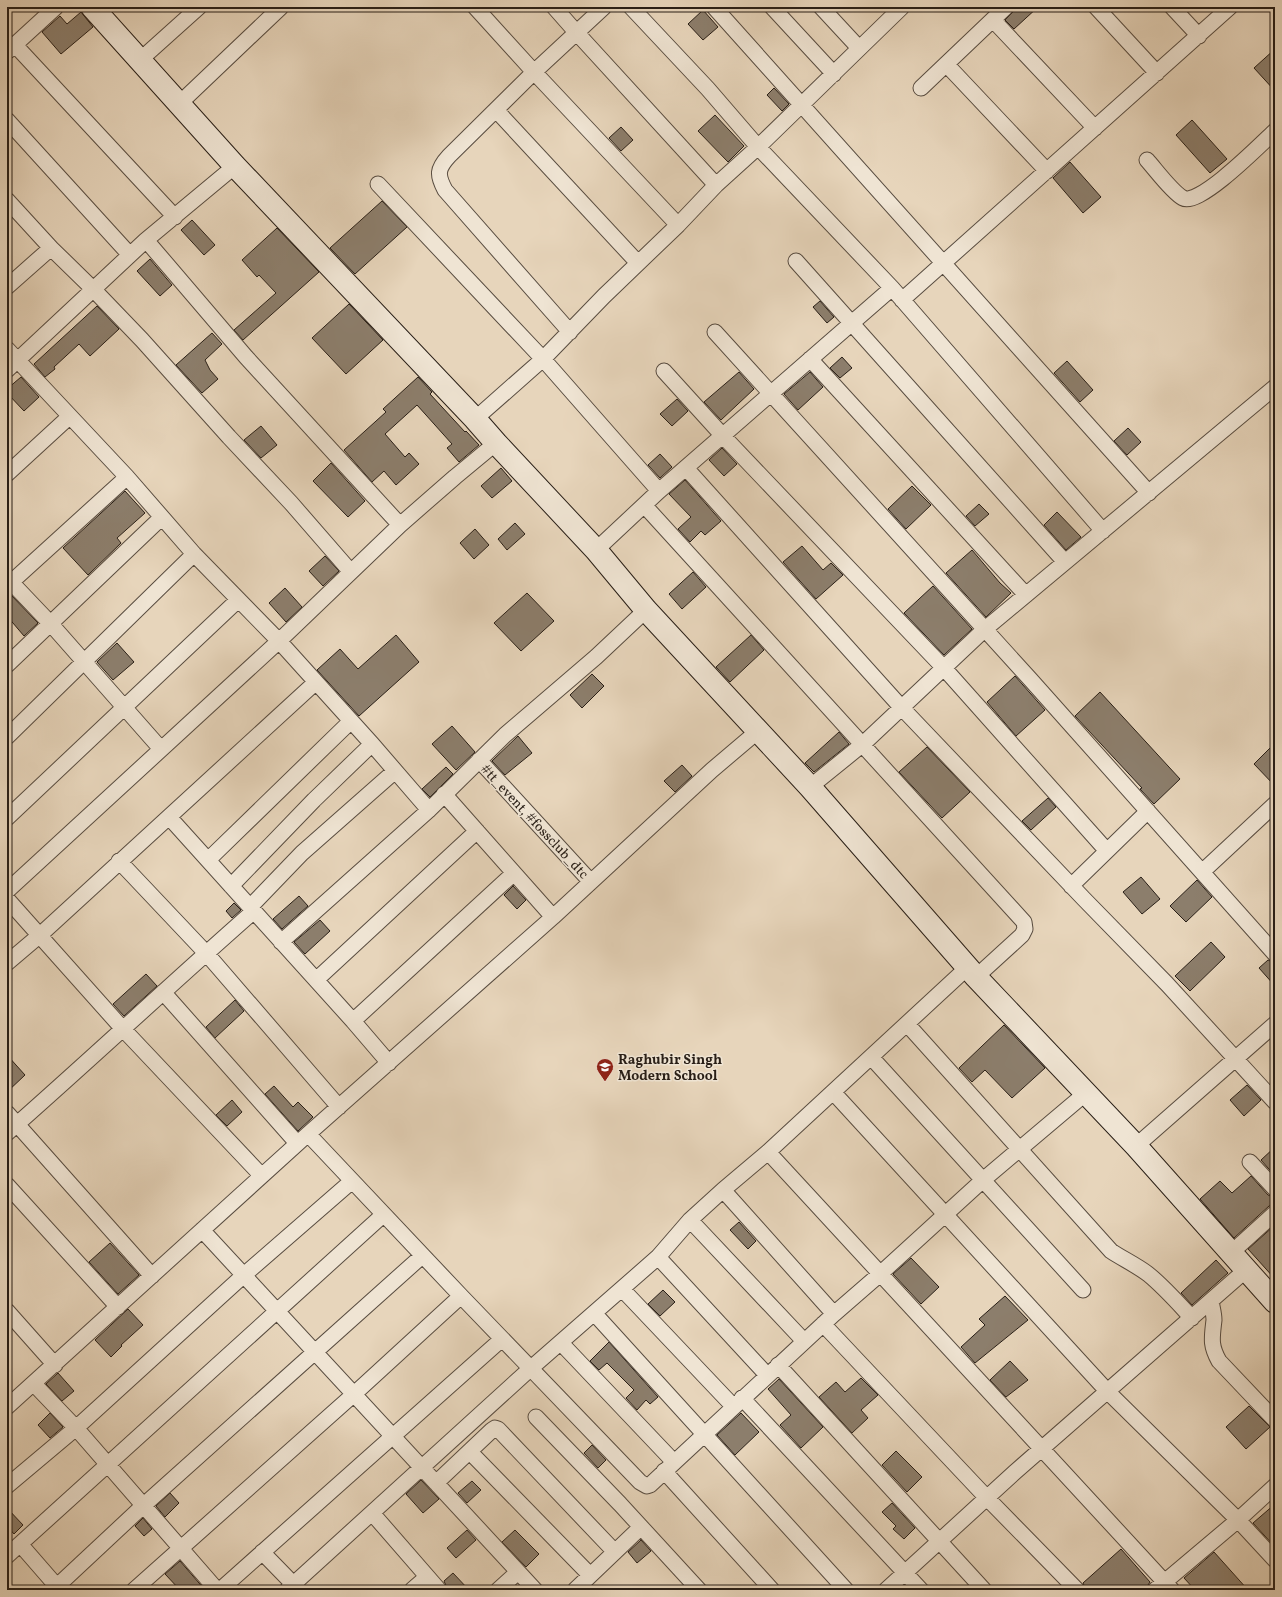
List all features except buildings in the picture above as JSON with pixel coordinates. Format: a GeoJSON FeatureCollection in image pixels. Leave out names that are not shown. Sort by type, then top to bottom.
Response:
{"type":"FeatureCollection","features":[{"type":"Feature","properties":{"kind":"street"},"geometry":{"type":"LineString","coordinates":[[56,7],[11,48],[175,217]]}},
{"type":"Feature","properties":{"kind":"street"},"geometry":{"type":"LineString","coordinates":[[92,7],[235,166],[475,419],[496,444],[596,550],[646,610],[810,787],[972,972],[1136,1146],[1275,1302]]}},
{"type":"Feature","properties":{"kind":"street"},"geometry":{"type":"LineString","coordinates":[[140,60],[199,7]]}},
{"type":"Feature","properties":{"kind":"street"},"geometry":{"type":"LineString","coordinates":[[475,7],[678,225]]}},
{"type":"Feature","properties":{"kind":"street"},"geometry":{"type":"LineString","coordinates":[[554,7],[716,185]]}},
{"type":"Feature","properties":{"kind":"street"},"geometry":{"type":"LineString","coordinates":[[570,332],[445,190],[440,180],[439,169],[442,163],[534,72],[604,7]]}},
{"type":"Feature","properties":{"kind":"street"},"geometry":{"type":"LineString","coordinates":[[631,7],[708,88],[758,147],[892,288],[1103,531]]}},
{"type":"Feature","properties":{"kind":"street"},"geometry":{"type":"LineString","coordinates":[[714,7],[1149,493]]}},
{"type":"Feature","properties":{"kind":"street"},"geometry":{"type":"LineString","coordinates":[[772,7],[834,74]]}},
{"type":"Feature","properties":{"kind":"street"},"geometry":{"type":"LineString","coordinates":[[821,7],[859,48]]}},
{"type":"Feature","properties":{"kind":"street"},"geometry":{"type":"LineString","coordinates":[[475,419],[543,359],[638,263],[678,225],[716,185],[758,147],[902,7]]}},
{"type":"Feature","properties":{"kind":"street"},"geometry":{"type":"LineString","coordinates":[[921,88],[1006,7]]}},
{"type":"Feature","properties":{"kind":"street"},"geometry":{"type":"LineString","coordinates":[[1096,7],[1157,73]]}},
{"type":"Feature","properties":{"kind":"street"},"geometry":{"type":"LineString","coordinates":[[1172,7],[1199,36]]}},
{"type":"Feature","properties":{"kind":"street"},"geometry":{"type":"LineString","coordinates":[[902,300],[1230,7]]}},
{"type":"Feature","properties":{"kind":"street"},"geometry":{"type":"LineString","coordinates":[[179,104],[276,9]]}},
{"type":"Feature","properties":{"kind":"street"},"geometry":{"type":"LineString","coordinates":[[993,20],[1096,128]]}},
{"type":"Feature","properties":{"kind":"street"},"geometry":{"type":"LineString","coordinates":[[946,64],[1047,171]]}},
{"type":"Feature","properties":{"kind":"street"},"geometry":{"type":"LineString","coordinates":[[496,110],[638,263]]}},
{"type":"Feature","properties":{"kind":"street"},"geometry":{"type":"LineString","coordinates":[[7,120],[130,255]]}},
{"type":"Feature","properties":{"kind":"street"},"geometry":{"type":"LineString","coordinates":[[1147,160],[1175,192],[1183,198],[1188,199],[1202,194],[1218,182],[1275,131]]}},
{"type":"Feature","properties":{"kind":"street"},"geometry":{"type":"LineString","coordinates":[[12,365],[146,240],[235,166]]}},
{"type":"Feature","properties":{"kind":"street"},"geometry":{"type":"LineString","coordinates":[[378,184],[543,359],[659,491]]}},
{"type":"Feature","properties":{"kind":"street"},"geometry":{"type":"LineString","coordinates":[[7,200],[51,248],[93,289],[291,503],[351,572]]}},
{"type":"Feature","properties":{"kind":"street"},"geometry":{"type":"LineString","coordinates":[[146,240],[246,357],[400,525]]}},
{"type":"Feature","properties":{"kind":"street"},"geometry":{"type":"LineString","coordinates":[[7,287],[51,248]]}},
{"type":"Feature","properties":{"kind":"street"},"geometry":{"type":"LineString","coordinates":[[796,261],[1065,562]]}},
{"type":"Feature","properties":{"kind":"street"},"geometry":{"type":"LineString","coordinates":[[596,550],[659,491],[892,288]]}},
{"type":"Feature","properties":{"kind":"street"},"geometry":{"type":"LineString","coordinates":[[715,332],[985,629],[1275,954]]}},
{"type":"Feature","properties":{"kind":"street"},"geometry":{"type":"LineString","coordinates":[[7,349],[12,365],[69,417],[127,477],[161,518],[194,554],[279,641],[429,810]]}},
{"type":"Feature","properties":{"kind":"street"},"geometry":{"type":"LineString","coordinates":[[810,359],[1026,595]]}},
{"type":"Feature","properties":{"kind":"street"},"geometry":{"type":"LineString","coordinates":[[664,371],[723,436],[943,667],[1107,851]]}},
{"type":"Feature","properties":{"kind":"street"},"geometry":{"type":"LineString","coordinates":[[810,787],[863,744],[985,629],[1149,493],[1272,395]]}},
{"type":"Feature","properties":{"kind":"street"},"geometry":{"type":"LineString","coordinates":[[7,474],[69,417]]}},
{"type":"Feature","properties":{"kind":"street"},"geometry":{"type":"LineString","coordinates":[[7,891],[279,641],[400,525],[450,481],[496,444]]}},
{"type":"Feature","properties":{"kind":"street"},"geometry":{"type":"LineString","coordinates":[[686,468],[901,707],[1071,886],[1167,984],[1275,1102]]}},
{"type":"Feature","properties":{"kind":"street"},"geometry":{"type":"LineString","coordinates":[[127,477],[9,584],[50,623],[161,749]]}},
{"type":"Feature","properties":{"kind":"street"},"geometry":{"type":"LineString","coordinates":[[262,1552],[293,1588],[372,1513],[530,1369],[658,1257],[690,1220],[723,1190],[768,1152],[908,1024],[972,972],[1022,935],[1025,929],[1024,922],[644,505]]}},
{"type":"Feature","properties":{"kind":"street"},"geometry":{"type":"LineString","coordinates":[[7,665],[161,518]]}},
{"type":"Feature","properties":{"kind":"street"},"geometry":{"type":"LineString","coordinates":[[7,737],[194,554]]}},
{"type":"Feature","properties":{"kind":"street"},"geometry":{"type":"LineString","coordinates":[[7,818],[238,600]]}},
{"type":"Feature","properties":{"kind":"street"},"geometry":{"type":"LineString","coordinates":[[281,942],[429,810],[505,735],[596,657],[646,610]]}},
{"type":"Feature","properties":{"kind":"street"},"geometry":{"type":"LineString","coordinates":[[7,963],[40,935],[316,682]]}},
{"type":"Feature","properties":{"kind":"street"},"geometry":{"type":"LineString","coordinates":[[208,860],[350,721]]}},
{"type":"Feature","properties":{"kind":"street"},"geometry":{"type":"LineString","coordinates":[[7,1407],[302,1138],[389,1063],[553,917],[712,770],[758,731]]}},
{"type":"Feature","properties":{"kind":"street"},"geometry":{"type":"LineString","coordinates":[[231,886],[314,800],[372,744]]}},
{"type":"Feature","properties":{"kind":"street","name":"#tt_event, #fossclub_dtc"},"geometry":{"type":"LineString","coordinates":[[479,760],[591,882]]}},
{"type":"Feature","properties":{"kind":"street"},"geometry":{"type":"LineString","coordinates":[[152,1276],[10,1124],[123,1029],[206,953],[252,909],[302,853],[395,771]]}},
{"type":"Feature","properties":{"kind":"street"},"geometry":{"type":"LineString","coordinates":[[444,794],[553,917]]}},
{"type":"Feature","properties":{"kind":"street"},"geometry":{"type":"LineString","coordinates":[[1202,872],[1275,804]]}},
{"type":"Feature","properties":{"kind":"street"},"geometry":{"type":"LineString","coordinates":[[1071,886],[1148,811]]}},
{"type":"Feature","properties":{"kind":"street"},"geometry":{"type":"LineString","coordinates":[[169,817],[389,1063]]}},
{"type":"Feature","properties":{"kind":"street"},"geometry":{"type":"LineString","coordinates":[[316,980],[477,831]]}},
{"type":"Feature","properties":{"kind":"street"},"geometry":{"type":"LineString","coordinates":[[119,862],[206,953],[339,1107]]}},
{"type":"Feature","properties":{"kind":"street"},"geometry":{"type":"LineString","coordinates":[[353,1022],[514,873]]}},
{"type":"Feature","properties":{"kind":"street"},"geometry":{"type":"LineString","coordinates":[[7,899],[123,1029],[261,1176]]}},
{"type":"Feature","properties":{"kind":"street"},"geometry":{"type":"LineString","coordinates":[[163,992],[302,1138],[352,1181],[530,1369],[643,1485],[650,1485],[772,1370],[945,1214],[1020,1148],[1086,1093]]}},
{"type":"Feature","properties":{"kind":"street"},"geometry":{"type":"LineString","coordinates":[[908,1024],[1111,1251],[1124,1261],[1136,1266],[1148,1274],[1192,1318]]}},
{"type":"Feature","properties":{"kind":"street"},"geometry":{"type":"LineString","coordinates":[[1136,1146],[1275,1024]]}},
{"type":"Feature","properties":{"kind":"street"},"geometry":{"type":"LineString","coordinates":[[871,1057],[1083,1290]]}},
{"type":"Feature","properties":{"kind":"street"},"geometry":{"type":"LineString","coordinates":[[833,1092],[1108,1392],[1238,1520],[1275,1560]]}},
{"type":"Feature","properties":{"kind":"street"},"geometry":{"type":"LineString","coordinates":[[768,1152],[1043,1449],[1163,1587],[1275,1486]]}},
{"type":"Feature","properties":{"kind":"street"},"geometry":{"type":"LineString","coordinates":[[1250,1162],[1275,1188]]}},
{"type":"Feature","properties":{"kind":"street"},"geometry":{"type":"LineString","coordinates":[[7,1486],[76,1428],[244,1275],[352,1181]]}},
{"type":"Feature","properties":{"kind":"street"},"geometry":{"type":"LineString","coordinates":[[7,1185],[118,1307]]}},
{"type":"Feature","properties":{"kind":"street"},"geometry":{"type":"LineString","coordinates":[[723,1190],[829,1319],[987,1498],[1076,1590]]}},
{"type":"Feature","properties":{"kind":"street"},"geometry":{"type":"LineString","coordinates":[[1232,1252],[1275,1213]]}},
{"type":"Feature","properties":{"kind":"street"},"geometry":{"type":"LineString","coordinates":[[7,1556],[278,1312],[383,1215]]}},
{"type":"Feature","properties":{"kind":"street"},"geometry":{"type":"LineString","coordinates":[[690,1220],[804,1342]]}},
{"type":"Feature","properties":{"kind":"street"},"geometry":{"type":"LineString","coordinates":[[202,1230],[535,1590]]}},
{"type":"Feature","properties":{"kind":"street"},"geometry":{"type":"LineString","coordinates":[[20,1544],[57,1589],[144,1505],[422,1256]]}},
{"type":"Feature","properties":{"kind":"street"},"geometry":{"type":"LineString","coordinates":[[658,1257],[772,1370],[940,1541],[984,1590]]}},
{"type":"Feature","properties":{"kind":"street"},"geometry":{"type":"LineString","coordinates":[[886,1590],[987,1498],[1247,1269]]}},
{"type":"Feature","properties":{"kind":"street"},"geometry":{"type":"LineString","coordinates":[[622,1289],[738,1402],[921,1590]]}},
{"type":"Feature","properties":{"kind":"street"},"geometry":{"type":"LineString","coordinates":[[134,1590],[179,1548],[353,1395],[461,1296]]}},
{"type":"Feature","properties":{"kind":"street"},"geometry":{"type":"LineString","coordinates":[[1211,1301],[1214,1319],[1211,1332],[1214,1352],[1219,1361],[1275,1420]]}},
{"type":"Feature","properties":{"kind":"street"},"geometry":{"type":"LineString","coordinates":[[7,1311],[54,1365]]}},
{"type":"Feature","properties":{"kind":"street"},"geometry":{"type":"LineString","coordinates":[[594,1313],[846,1590]]}},
{"type":"Feature","properties":{"kind":"street"},"geometry":{"type":"LineString","coordinates":[[34,1384],[76,1428],[144,1505],[179,1548],[218,1590],[393,1437],[502,1339]]}},
{"type":"Feature","properties":{"kind":"street"},"geometry":{"type":"LineString","coordinates":[[561,1343],[669,1467],[772,1590]]}},
{"type":"Feature","properties":{"kind":"street"},"geometry":{"type":"LineString","coordinates":[[536,1417],[641,1527],[693,1588]]}},
{"type":"Feature","properties":{"kind":"street"},"geometry":{"type":"LineString","coordinates":[[436,1484],[492,1430],[495,1428],[498,1429],[615,1552]]}},
{"type":"Feature","properties":{"kind":"street"},"geometry":{"type":"LineString","coordinates":[[470,1452],[590,1575]]}},
{"type":"Feature","properties":{"kind":"street"},"geometry":{"type":"LineString","coordinates":[[372,1513],[439,1590]]}},
{"type":"Feature","properties":{"kind":"street"},"geometry":{"type":"LineString","coordinates":[[575,1590],[641,1527]]}},
{"type":"Feature","properties":{"kind":"street"},"geometry":{"type":"LineString","coordinates":[[498,1590],[518,1572]]}},
{"type":"Feature","properties":{"kind":"street"},"geometry":{"type":"LineString","coordinates":[[412,1590],[427,1576]]}},
{"type":"Feature","properties":{"kind":"place","name":"Raghubir Singh Modern School"},"geometry":{"type":"Point","coordinates":[605,1082]}}]}
